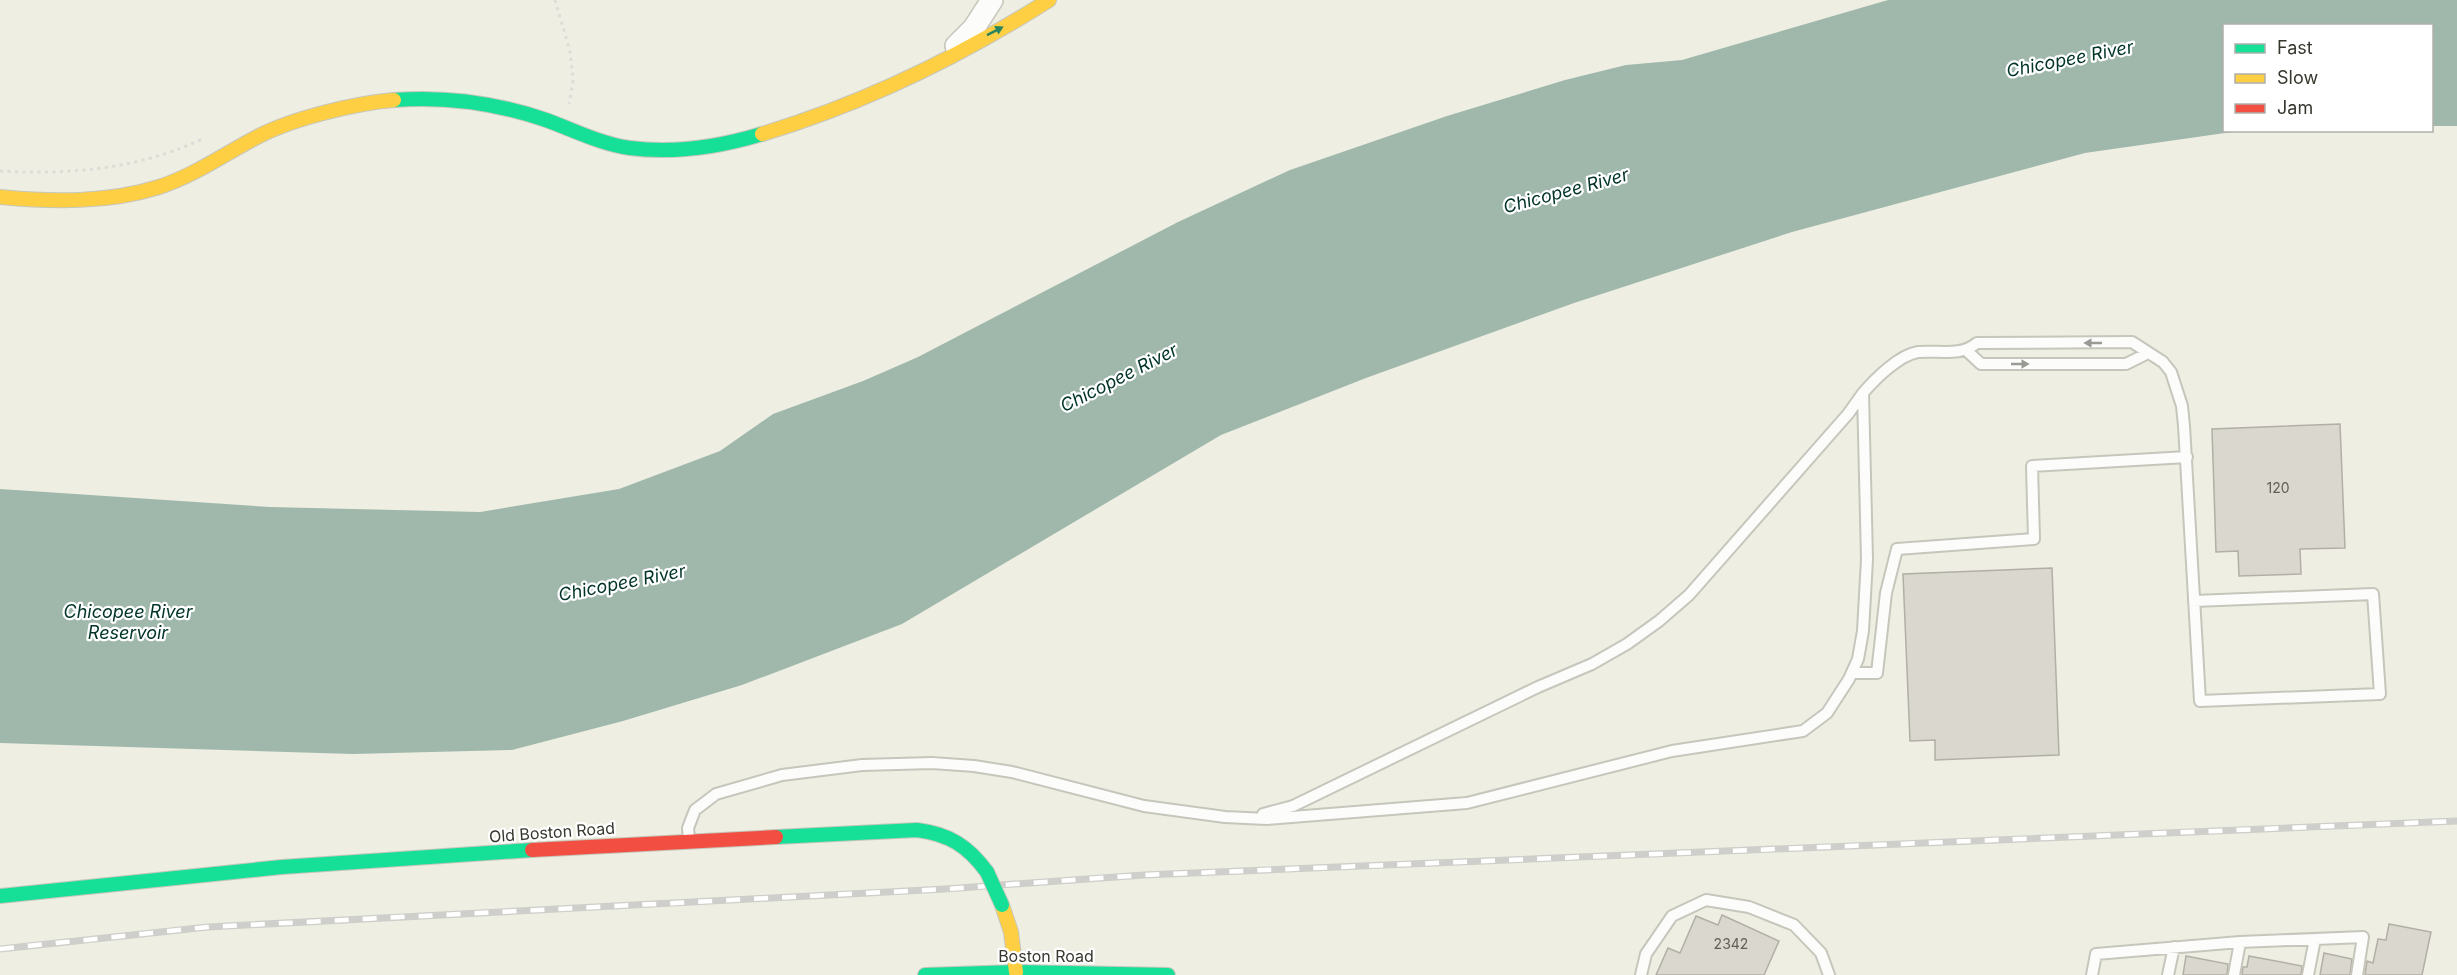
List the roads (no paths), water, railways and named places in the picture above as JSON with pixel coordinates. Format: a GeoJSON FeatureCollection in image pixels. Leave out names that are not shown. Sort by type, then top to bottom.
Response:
{"type":"FeatureCollection","features":[{"type":"Feature","properties":{"kind":"street"},"geometry":{"type":"LineString","coordinates":[[943,59],[974,28],[992,0]]}},
{"type":"Feature","properties":{"kind":"street"},"geometry":{"type":"LineString","coordinates":[[0,197],[47,202],[95,200],[146,189],[180,179],[275,128],[364,104],[421,98],[498,106],[630,148],[683,150],[733,142],[770,134],[818,116],[943,59],[1049,0]]}},
{"type":"Feature","properties":{"kind":"street","name":"Old Boston Road"},"geometry":{"type":"LineString","coordinates":[[0,896],[282,867],[688,840],[902,830],[932,831],[944,834],[963,844],[981,862],[987,872],[1011,932],[1016,972]]}},
{"type":"Feature","properties":{"kind":"street","name":"Boston Road"},"geometry":{"type":"LineString","coordinates":[[925,975],[1016,972],[1168,975]]}},
{"type":"Feature","properties":{"kind":"lane"},"geometry":{"type":"LineString","coordinates":[[1252,818],[1293,806],[1466,721],[1592,664],[1659,621],[1703,580],[1848,414],[1874,380],[1916,353],[1967,351],[1977,343],[2132,342],[2163,362],[2171,372],[2182,406],[2187,457],[2194,601],[2200,701],[2380,694],[2373,594],[2194,601]]}},
{"type":"Feature","properties":{"kind":"lane"},"geometry":{"type":"LineString","coordinates":[[1967,351],[1981,364],[2126,363],[2148,354]]}},
{"type":"Feature","properties":{"kind":"lane"},"geometry":{"type":"LineString","coordinates":[[688,840],[688,828],[695,810],[717,794],[782,775],[896,763],[974,766],[1012,772],[1144,806],[1252,818],[1467,803],[1672,751],[1756,740],[1803,731],[1827,713],[1858,659],[1866,597],[1863,393]]}},
{"type":"Feature","properties":{"kind":"lane"},"geometry":{"type":"LineString","coordinates":[[1852,673],[1877,673],[1886,593],[1897,549],[2034,539],[2032,466],[2187,457]]}},
{"type":"Feature","properties":{"kind":"lane"},"geometry":{"type":"LineString","coordinates":[[1641,975],[1646,954],[1672,916],[1706,900],[1749,907],[1794,925],[1821,953],[1830,975]]}},
{"type":"Feature","properties":{"kind":"lane"},"geometry":{"type":"LineString","coordinates":[[2092,975],[2096,954],[2240,942],[2363,937],[2357,975]]}},
{"type":"Feature","properties":{"kind":"lane"},"geometry":{"type":"LineString","coordinates":[[2308,975],[2315,939]]}},
{"type":"Feature","properties":{"kind":"lane"},"geometry":{"type":"LineString","coordinates":[[2234,975],[2240,942]]}},
{"type":"Feature","properties":{"kind":"lane"},"geometry":{"type":"LineString","coordinates":[[2168,975],[2174,947]]}},
{"type":"Feature","properties":{"kind":"water"},"geometry":{"type":"Polygon","coordinates":[[[1888,0],[2457,0],[2457,126],[2433,126],[2433,24],[2223,24],[2223,132],[2232,132],[2085,153],[1792,232],[1574,303],[1366,378],[1221,435],[902,624],[742,685],[623,721],[512,750],[353,754],[0,743],[0,489],[270,507],[480,512],[619,489],[720,451],[773,414],[863,381],[918,357],[1178,222],[1290,170],[1447,116],[1565,80],[1626,65],[1682,60],[1888,0]]]}},
{"type":"Feature","properties":{"kind":"railway"},"geometry":{"type":"LineString","coordinates":[[0,949],[208,927],[945,889],[1144,875],[2457,821]]}},
{"type":"Feature","properties":{"kind":"water label","name":"Chicopee River"},"geometry":{"type":"Point","coordinates":[2070,59]}},
{"type":"Feature","properties":{"kind":"water label","name":"Chicopee River"},"geometry":{"type":"Point","coordinates":[1566,191]}},
{"type":"Feature","properties":{"kind":"water label","name":"Chicopee River"},"geometry":{"type":"Point","coordinates":[1119,378]}},
{"type":"Feature","properties":{"kind":"water label","name":"Chicopee River"},"geometry":{"type":"Point","coordinates":[622,583]}},
{"type":"Feature","properties":{"kind":"water label","name":"Chicopee River Reservoir"},"geometry":{"type":"Point","coordinates":[128,622]}}]}
